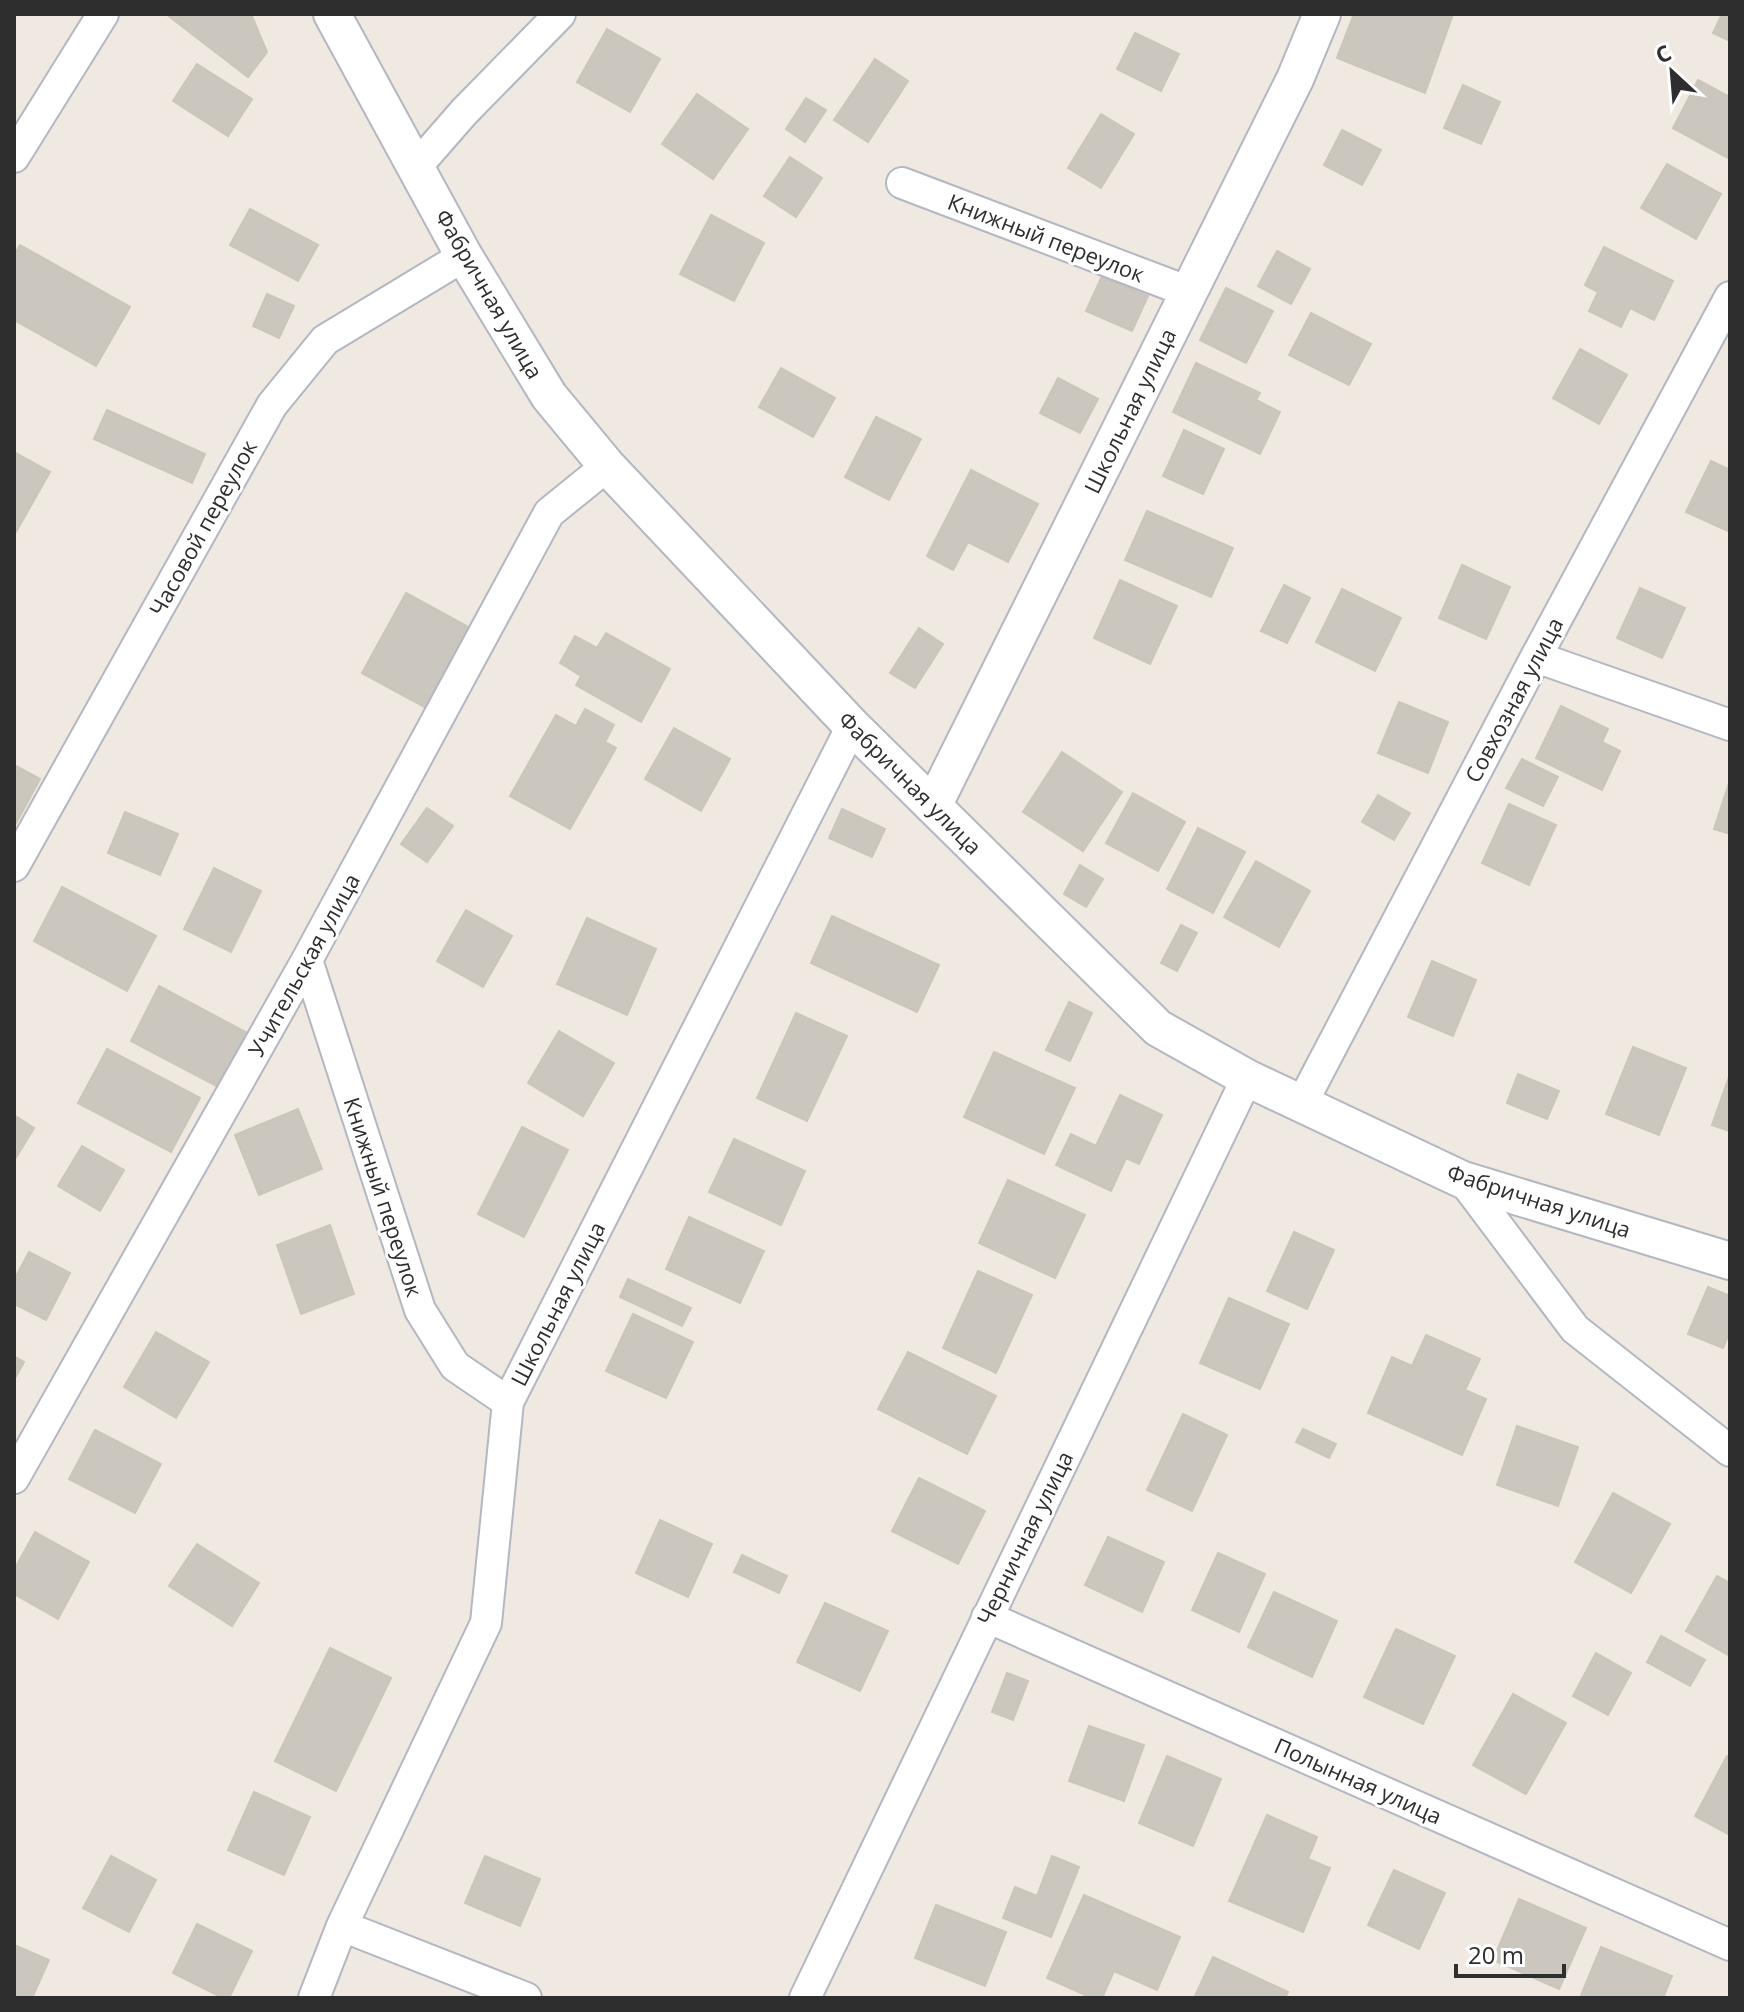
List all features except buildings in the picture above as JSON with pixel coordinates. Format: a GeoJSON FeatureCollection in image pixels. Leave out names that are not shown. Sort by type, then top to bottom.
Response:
{"type":"FeatureCollection","features":[{"type":"Feature","properties":{"kind":"street"},"geometry":{"type":"LineString","coordinates":[[14,157],[103,14]]}},
{"type":"Feature","properties":{"kind":"street","name":"Фабричная улица"},"geometry":{"type":"LineString","coordinates":[[332,14],[464,256],[549,396],[607,466],[852,726],[1158,1028],[1301,1105],[1463,1180],[1730,1261]]}},
{"type":"Feature","properties":{"kind":"street"},"geometry":{"type":"LineString","coordinates":[[416,167],[464,112],[560,14]]}},
{"type":"Feature","properties":{"kind":"street","name":"Школьная улица"},"geometry":{"type":"LineString","coordinates":[[933,806],[1295,79],[1322,14]]}},
{"type":"Feature","properties":{"kind":"street","name":"Книжный переулок"},"geometry":{"type":"LineString","coordinates":[[902,183],[1189,292]]}},
{"type":"Feature","properties":{"kind":"street","name":"Часовой переулок"},"geometry":{"type":"LineString","coordinates":[[14,866],[272,405],[325,340],[464,256]]}},
{"type":"Feature","properties":{"kind":"street","name":"Совхозная улица"},"geometry":{"type":"LineString","coordinates":[[1301,1105],[1536,657],[1730,297]]}},
{"type":"Feature","properties":{"kind":"street","name":"Учительская улица"},"geometry":{"type":"LineString","coordinates":[[14,1478],[307,960],[549,513],[607,466]]}},
{"type":"Feature","properties":{"kind":"street"},"geometry":{"type":"LineString","coordinates":[[1536,657],[1730,725]]}},
{"type":"Feature","properties":{"kind":"street","name":"Школьная улица"},"geometry":{"type":"LineString","coordinates":[[314,1998],[342,1926],[486,1623],[508,1402],[852,726]]}},
{"type":"Feature","properties":{"kind":"street","name":"Книжный переулок"},"geometry":{"type":"LineString","coordinates":[[307,960],[420,1310],[455,1366],[508,1402]]}},
{"type":"Feature","properties":{"kind":"street","name":"Черничная улица"},"geometry":{"type":"LineString","coordinates":[[805,1998],[1247,1078]]}},
{"type":"Feature","properties":{"kind":"street"},"geometry":{"type":"LineString","coordinates":[[1463,1180],[1575,1329],[1730,1451]]}},
{"type":"Feature","properties":{"kind":"street","name":"Полынная улица"},"geometry":{"type":"LineString","coordinates":[[987,1617],[1730,1945]]}},
{"type":"Feature","properties":{"kind":"street"},"geometry":{"type":"LineString","coordinates":[[342,1926],[526,1998]]}}]}
